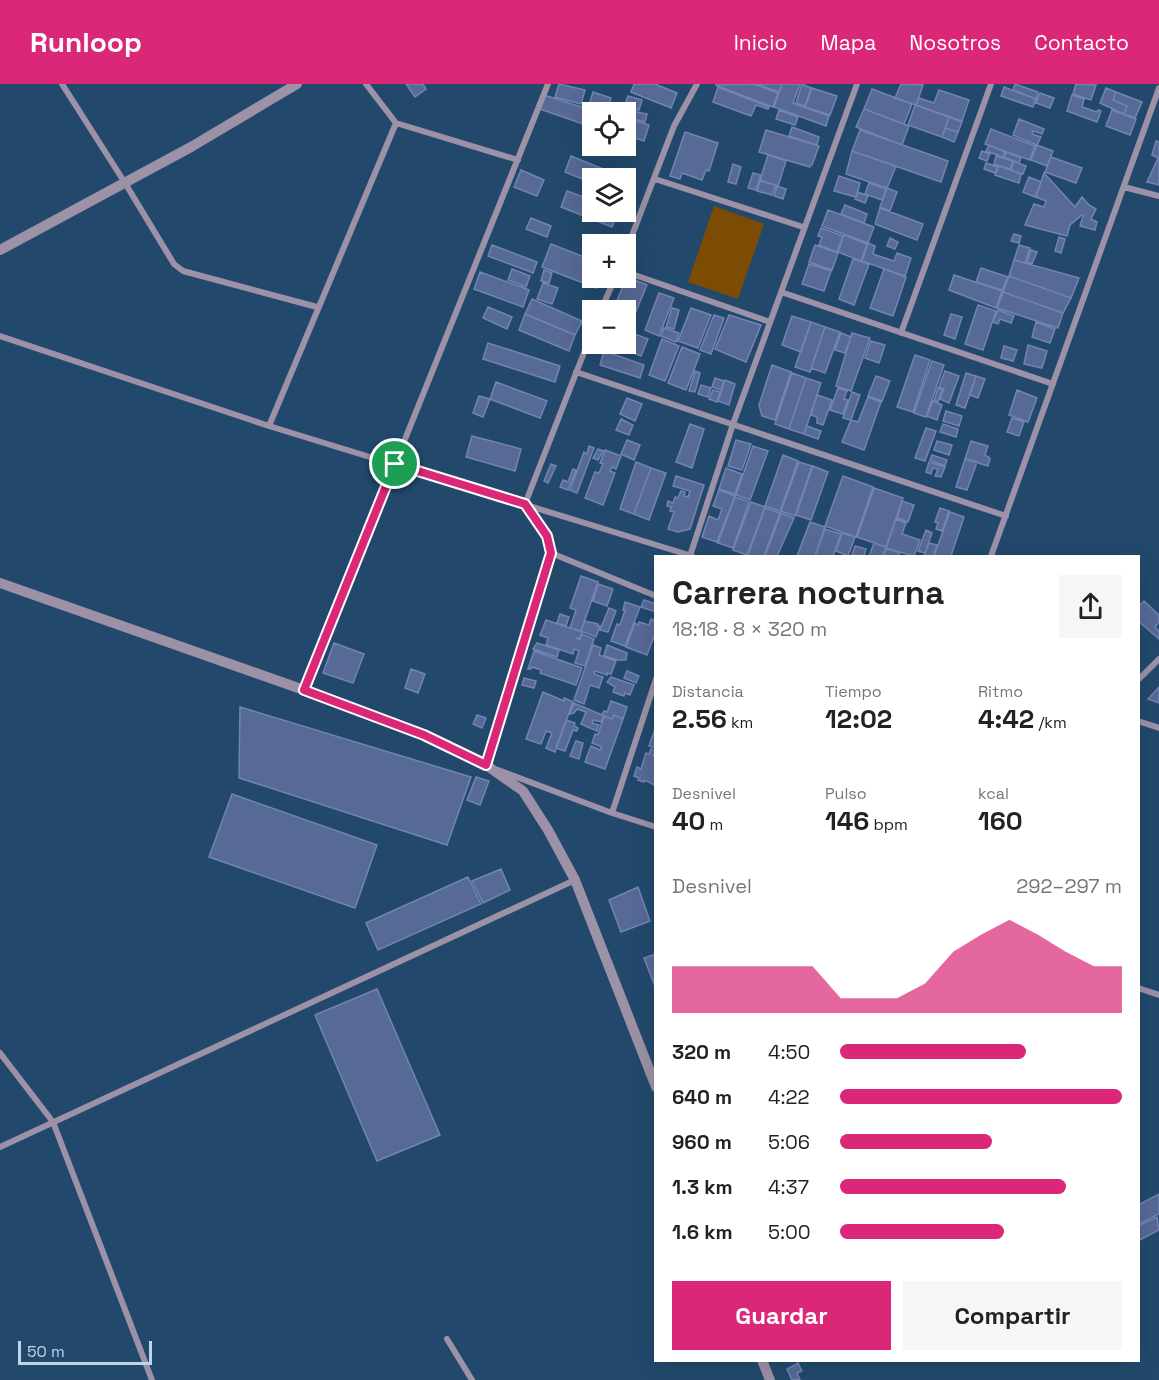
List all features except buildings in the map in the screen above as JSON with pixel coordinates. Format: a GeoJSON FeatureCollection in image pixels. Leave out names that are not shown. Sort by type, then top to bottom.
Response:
{"type":"FeatureCollection","features":[{"type":"Feature","properties":{"kind":"street"},"geometry":{"type":"LineString","coordinates":[[62,84],[126,183],[174,264],[183,271],[317,307]]}},
{"type":"Feature","properties":{"kind":"street"},"geometry":{"type":"LineString","coordinates":[[0,250],[126,183],[297,84]]}},
{"type":"Feature","properties":{"kind":"street"},"geometry":{"type":"LineString","coordinates":[[366,84],[396,123],[518,160]]}},
{"type":"Feature","properties":{"kind":"street"},"geometry":{"type":"LineString","coordinates":[[304,690],[548,84]]}},
{"type":"Feature","properties":{"kind":"street"},"geometry":{"type":"LineString","coordinates":[[633,234],[674,126],[697,84]]}},
{"type":"Feature","properties":{"kind":"street"},"geometry":{"type":"LineString","coordinates":[[691,555],[733,424],[857,84]]}},
{"type":"Feature","properties":{"kind":"street"},"geometry":{"type":"LineString","coordinates":[[901,333],[991,84]]}},
{"type":"Feature","properties":{"kind":"street"},"geometry":{"type":"LineString","coordinates":[[991,555],[1159,88]]}},
{"type":"Feature","properties":{"kind":"street"},"geometry":{"type":"LineString","coordinates":[[269,426],[396,123]]}},
{"type":"Feature","properties":{"kind":"street"},"geometry":{"type":"LineString","coordinates":[[655,179],[803,227]]}},
{"type":"Feature","properties":{"kind":"street"},"geometry":{"type":"LineString","coordinates":[[1124,187],[1159,196]]}},
{"type":"Feature","properties":{"kind":"street"},"geometry":{"type":"LineString","coordinates":[[636,275],[770,321]]}},
{"type":"Feature","properties":{"kind":"street"},"geometry":{"type":"LineString","coordinates":[[781,292],[1053,384]]}},
{"type":"Feature","properties":{"kind":"street"},"geometry":{"type":"LineString","coordinates":[[0,336],[269,426],[688,555]]}},
{"type":"Feature","properties":{"kind":"street"},"geometry":{"type":"LineString","coordinates":[[525,504],[583,354]]}},
{"type":"Feature","properties":{"kind":"street"},"geometry":{"type":"LineString","coordinates":[[576,372],[1006,516]]}},
{"type":"Feature","properties":{"kind":"street"},"geometry":{"type":"LineString","coordinates":[[486,765],[551,553],[547,536],[525,504]]}},
{"type":"Feature","properties":{"kind":"street"},"geometry":{"type":"LineString","coordinates":[[551,553],[654,595]]}},
{"type":"Feature","properties":{"kind":"street"},"geometry":{"type":"LineString","coordinates":[[0,583],[304,690],[424,735],[486,765],[612,813],[654,826]]}},
{"type":"Feature","properties":{"kind":"street"},"geometry":{"type":"LineString","coordinates":[[1140,678],[1159,659]]}},
{"type":"Feature","properties":{"kind":"street"},"geometry":{"type":"LineString","coordinates":[[612,813],[654,685]]}},
{"type":"Feature","properties":{"kind":"street"},"geometry":{"type":"LineString","coordinates":[[1140,722],[1159,728]]}},
{"type":"Feature","properties":{"kind":"street"},"geometry":{"type":"LineString","coordinates":[[486,765],[523,791],[575,880],[654,1082]]}},
{"type":"Feature","properties":{"kind":"street"},"geometry":{"type":"LineString","coordinates":[[0,1147],[575,880]]}},
{"type":"Feature","properties":{"kind":"street"},"geometry":{"type":"LineString","coordinates":[[1140,989],[1159,995]]}},
{"type":"Feature","properties":{"kind":"street"},"geometry":{"type":"LineString","coordinates":[[0,1053],[54,1122],[152,1380]]}},
{"type":"Feature","properties":{"kind":"street"},"geometry":{"type":"LineString","coordinates":[[447,1339],[472,1380]]}},
{"type":"Feature","properties":{"kind":"street"},"geometry":{"type":"LineString","coordinates":[[763,1362],[770,1380]]}},
{"type":"Feature","properties":{"kind":"shaded area"},"geometry":{"type":"Polygon","coordinates":[[[714,206],[764,224],[738,299],[688,282],[714,206]]]}},
{"type":"Feature","properties":{"kind":"route"},"geometry":{"type":"LineString","coordinates":[[395,464],[525,504],[547,536],[551,553],[486,765],[424,735],[304,690],[395,464]]}}]}
